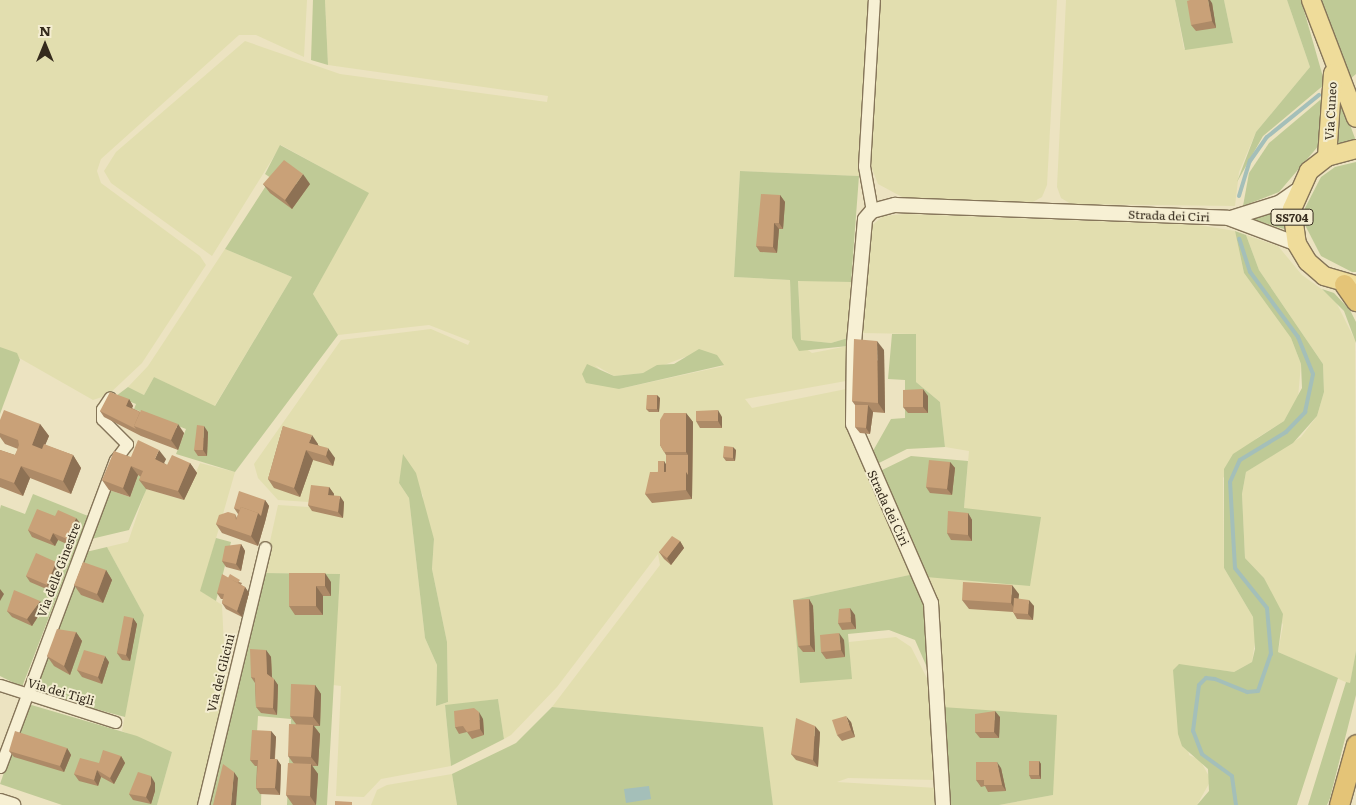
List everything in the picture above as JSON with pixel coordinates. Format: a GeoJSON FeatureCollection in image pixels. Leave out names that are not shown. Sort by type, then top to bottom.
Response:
{"type":"FeatureCollection","features":[{"type":"Feature","properties":{"kind":"highway","name":"SS704"},"geometry":{"type":"LineString","coordinates":[[1350,284],[1356,301]]}},
{"type":"Feature","properties":{"kind":"highway"},"geometry":{"type":"LineString","coordinates":[[1339,805],[1356,744]]}},
{"type":"Feature","properties":{"kind":"main road","name":"Via Cuneo"},"geometry":{"type":"LineString","coordinates":[[1311,0],[1333,65],[1356,118]]}},
{"type":"Feature","properties":{"kind":"main road","name":"Via Cuneo"},"geometry":{"type":"LineString","coordinates":[[1327,156],[1334,106],[1333,65]]}},
{"type":"Feature","properties":{"kind":"main road","name":"Via Cuneo"},"geometry":{"type":"LineString","coordinates":[[1350,284],[1319,271],[1297,244],[1292,218],[1296,191],[1309,171],[1327,156],[1356,149]]}},
{"type":"Feature","properties":{"kind":"street"},"geometry":{"type":"LineString","coordinates":[[872,212],[864,166],[874,0]]}},
{"type":"Feature","properties":{"kind":"street"},"geometry":{"type":"LineString","coordinates":[[1228,218],[1279,203],[1296,191]]}},
{"type":"Feature","properties":{"kind":"street","name":"Strada dei Ciri"},"geometry":{"type":"LineString","coordinates":[[943,805],[931,603],[853,424],[861,230],[872,212],[895,206],[1228,218]]}},
{"type":"Feature","properties":{"kind":"street"},"geometry":{"type":"LineString","coordinates":[[1228,218],[1297,244]]}},
{"type":"Feature","properties":{"kind":"street","name":"Via delle Ginestre"},"geometry":{"type":"LineString","coordinates":[[0,767],[115,460],[127,446],[123,437],[102,419],[102,409],[110,397]]}},
{"type":"Feature","properties":{"kind":"street","name":"Via dei Glicini"},"geometry":{"type":"LineString","coordinates":[[203,805],[266,547]]}},
{"type":"Feature","properties":{"kind":"street","name":"Via dei Tigli"},"geometry":{"type":"LineString","coordinates":[[0,685],[25,697],[115,722]]}},
{"type":"Feature","properties":{"kind":"street"},"geometry":{"type":"LineString","coordinates":[[0,801],[12,805]]}},
{"type":"Feature","properties":{"kind":"shaded area"},"geometry":{"type":"Polygon","coordinates":[[[0,0],[307,0],[304,57],[256,35],[239,35],[101,159],[97,171],[101,183],[200,256],[206,265],[142,363],[108,395],[93,400],[0,347],[0,0]]]}},
{"type":"Feature","properties":{"kind":"shaded area"},"geometry":{"type":"Polygon","coordinates":[[[325,0],[870,0],[859,176],[740,171],[734,277],[790,280],[792,338],[812,353],[848,346],[846,381],[745,399],[752,408],[846,389],[852,443],[914,574],[793,600],[851,679],[849,642],[896,637],[911,647],[932,688],[936,780],[848,778],[837,782],[937,788],[938,805],[773,805],[762,727],[552,707],[660,565],[658,554],[557,687],[511,735],[504,739],[498,699],[445,706],[451,766],[381,779],[364,797],[336,796],[341,686],[333,685],[340,574],[263,573],[278,505],[308,507],[309,502],[278,500],[258,478],[254,464],[341,340],[431,329],[468,345],[470,341],[429,325],[338,335],[313,294],[368,193],[281,145],[212,256],[111,183],[104,171],[116,152],[245,41],[340,74],[547,102],[548,96],[328,65],[325,0]],[[685,357],[643,373],[614,376],[595,365],[619,389],[724,366],[685,357]],[[404,455],[399,483],[409,498],[425,638],[437,665],[436,706],[448,702],[447,642],[432,569],[434,539],[423,513],[423,496],[404,455]]]}},
{"type":"Feature","properties":{"kind":"shaded area"},"geometry":{"type":"Polygon","coordinates":[[[878,0],[1057,0],[1047,185],[1042,197],[1031,203],[904,198],[878,184],[869,161],[878,0]]]}},
{"type":"Feature","properties":{"kind":"shaded area"},"geometry":{"type":"Polygon","coordinates":[[[1066,0],[1175,0],[1184,49],[1233,43],[1224,0],[1287,0],[1310,67],[1256,132],[1239,172],[1235,206],[1071,204],[1061,198],[1057,187],[1066,0]]]}},
{"type":"Feature","properties":{"kind":"shaded area"},"geometry":{"type":"Polygon","coordinates":[[[906,214],[1199,225],[1235,231],[1244,273],[1291,338],[1301,364],[1298,398],[1284,421],[1257,438],[1223,478],[1224,568],[1253,617],[1256,635],[1252,662],[1234,672],[1190,666],[1177,678],[1189,755],[1200,760],[1211,780],[1197,805],[999,805],[1053,795],[942,707],[926,577],[964,508],[969,451],[945,447],[940,402],[916,382],[916,334],[861,333],[869,228],[883,216],[906,214]]]}},
{"type":"Feature","properties":{"kind":"shaded area"},"geometry":{"type":"Polygon","coordinates":[[[1246,235],[1278,246],[1302,275],[1334,298],[1355,340],[1356,651],[1350,684],[1278,652],[1283,625],[1264,578],[1245,558],[1242,494],[1246,472],[1301,437],[1317,416],[1324,392],[1323,364],[1259,270],[1246,235]]]}},
{"type":"Feature","properties":{"kind":"shaded area"},"geometry":{"type":"Polygon","coordinates":[[[225,249],[292,277],[214,407],[154,377],[144,395],[128,387],[148,366],[225,249]]]}},
{"type":"Feature","properties":{"kind":"shaded area"},"geometry":{"type":"Polygon","coordinates":[[[798,280],[851,282],[848,338],[831,343],[801,340],[798,280]]]}},
{"type":"Feature","properties":{"kind":"shaded area"},"geometry":{"type":"Polygon","coordinates":[[[200,463],[235,472],[201,591],[222,605],[226,688],[198,805],[157,805],[172,752],[122,731],[144,615],[107,547],[128,542],[146,489],[184,500],[200,463]]]}},
{"type":"Feature","properties":{"kind":"shaded area"},"geometry":{"type":"Polygon","coordinates":[[[452,774],[457,805],[371,805],[377,790],[387,785],[452,774]]]}},
{"type":"Feature","properties":{"kind":"green space"},"geometry":{"type":"Polygon","coordinates":[[[313,0],[325,0],[328,65],[311,60],[313,0]]]}},
{"type":"Feature","properties":{"kind":"green space"},"geometry":{"type":"Polygon","coordinates":[[[1175,0],[1224,0],[1233,43],[1185,50],[1175,0]]]}},
{"type":"Feature","properties":{"kind":"green space"},"geometry":{"type":"Polygon","coordinates":[[[1287,0],[1301,0],[1325,84],[1263,136],[1237,182],[1256,132],[1310,67],[1287,0]]]}},
{"type":"Feature","properties":{"kind":"green space"},"geometry":{"type":"Polygon","coordinates":[[[1320,0],[1356,0],[1356,74],[1350,79],[1320,0]]]}},
{"type":"Feature","properties":{"kind":"green space"},"geometry":{"type":"Polygon","coordinates":[[[1326,95],[1320,144],[1279,192],[1243,206],[1249,173],[1269,143],[1326,95]]]}},
{"type":"Feature","properties":{"kind":"green space"},"geometry":{"type":"Polygon","coordinates":[[[1339,95],[1356,141],[1336,144],[1338,131],[1339,95]]]}},
{"type":"Feature","properties":{"kind":"green space"},"geometry":{"type":"Polygon","coordinates":[[[280,145],[369,193],[313,294],[338,335],[235,472],[176,454],[186,429],[134,409],[136,404],[116,396],[128,387],[144,395],[154,377],[215,406],[292,277],[225,249],[271,178],[265,174],[280,145]]]}},
{"type":"Feature","properties":{"kind":"green space"},"geometry":{"type":"Polygon","coordinates":[[[1356,162],[1356,272],[1352,272],[1321,256],[1305,225],[1305,208],[1321,177],[1335,167],[1356,162]]]}},
{"type":"Feature","properties":{"kind":"green space"},"geometry":{"type":"Polygon","coordinates":[[[740,171],[859,176],[851,282],[798,281],[801,340],[831,343],[848,338],[848,346],[799,351],[792,338],[790,280],[734,277],[740,171]]]}},
{"type":"Feature","properties":{"kind":"green space"},"geometry":{"type":"Polygon","coordinates":[[[1284,207],[1284,229],[1251,219],[1263,216],[1284,207]]]}},
{"type":"Feature","properties":{"kind":"green space"},"geometry":{"type":"Polygon","coordinates":[[[1235,231],[1246,235],[1259,270],[1323,364],[1324,392],[1317,416],[1293,443],[1246,472],[1242,494],[1245,558],[1264,578],[1283,614],[1278,652],[1338,678],[1297,805],[1197,805],[1209,791],[1208,769],[1182,746],[1178,734],[1173,670],[1179,664],[1234,672],[1252,662],[1255,649],[1253,617],[1224,568],[1224,469],[1233,454],[1284,421],[1302,388],[1301,364],[1291,338],[1244,273],[1235,231]]]}},
{"type":"Feature","properties":{"kind":"green space"},"geometry":{"type":"Polygon","coordinates":[[[1322,289],[1334,293],[1350,310],[1356,322],[1356,343],[1344,311],[1322,289]]]}},
{"type":"Feature","properties":{"kind":"green space"},"geometry":{"type":"Polygon","coordinates":[[[892,334],[916,334],[916,382],[940,402],[945,447],[907,449],[873,466],[869,458],[891,419],[905,418],[905,380],[888,379],[892,334]]]}},
{"type":"Feature","properties":{"kind":"green space"},"geometry":{"type":"Polygon","coordinates":[[[0,347],[17,353],[20,360],[0,414],[0,347]]]}},
{"type":"Feature","properties":{"kind":"green space"},"geometry":{"type":"Polygon","coordinates":[[[699,349],[717,355],[724,365],[619,389],[586,383],[582,374],[587,364],[614,376],[643,373],[657,365],[674,364],[699,349]]]}},
{"type":"Feature","properties":{"kind":"green space"},"geometry":{"type":"Polygon","coordinates":[[[403,454],[416,473],[434,539],[432,569],[447,642],[448,702],[436,706],[437,665],[425,638],[409,498],[399,483],[403,454]]]}},
{"type":"Feature","properties":{"kind":"green space"},"geometry":{"type":"Polygon","coordinates":[[[911,456],[968,461],[964,508],[1041,517],[1030,586],[926,577],[876,473],[911,456]]]}},
{"type":"Feature","properties":{"kind":"green space"},"geometry":{"type":"Polygon","coordinates":[[[138,475],[150,481],[129,530],[91,539],[109,490],[130,497],[138,475]]]}},
{"type":"Feature","properties":{"kind":"green space"},"geometry":{"type":"Polygon","coordinates":[[[33,494],[88,516],[22,687],[0,676],[0,509],[1,505],[25,514],[33,494]]]}},
{"type":"Feature","properties":{"kind":"green space"},"geometry":{"type":"Polygon","coordinates":[[[216,538],[231,542],[216,601],[200,591],[216,538]]]}},
{"type":"Feature","properties":{"kind":"green space"},"geometry":{"type":"Polygon","coordinates":[[[107,547],[144,615],[125,717],[33,692],[86,552],[107,547]]]}},
{"type":"Feature","properties":{"kind":"green space"},"geometry":{"type":"Polygon","coordinates":[[[263,573],[340,574],[327,805],[287,805],[291,719],[258,716],[255,766],[262,766],[261,805],[208,805],[263,573]]]}},
{"type":"Feature","properties":{"kind":"green space"},"geometry":{"type":"Polygon","coordinates":[[[914,574],[927,607],[929,672],[915,640],[889,630],[848,634],[852,679],[800,683],[793,600],[914,574]]]}},
{"type":"Feature","properties":{"kind":"green space"},"geometry":{"type":"Polygon","coordinates":[[[1356,651],[1356,695],[1330,798],[1327,805],[1308,805],[1346,682],[1350,683],[1356,651]]]}},
{"type":"Feature","properties":{"kind":"green space"},"geometry":{"type":"Polygon","coordinates":[[[498,699],[504,739],[451,766],[445,705],[498,699]]]}},
{"type":"Feature","properties":{"kind":"green space"},"geometry":{"type":"Polygon","coordinates":[[[28,704],[137,736],[172,752],[157,805],[62,805],[0,784],[28,704]]]}},
{"type":"Feature","properties":{"kind":"green space"},"geometry":{"type":"Polygon","coordinates":[[[552,707],[763,727],[773,805],[457,805],[452,774],[516,743],[552,707]]]}},
{"type":"Feature","properties":{"kind":"green space"},"geometry":{"type":"Polygon","coordinates":[[[942,707],[1057,715],[1053,795],[999,805],[948,805],[942,707]]]}},
{"type":"Feature","properties":{"kind":"water"},"geometry":{"type":"Polygon","coordinates":[[[649,786],[651,799],[626,803],[624,789],[649,786]]]}},
{"type":"Feature","properties":{"kind":"building"},"geometry":{"type":"Polygon","coordinates":[[[1208,0],[1212,21],[1191,25],[1187,1],[1208,0]]]}},
{"type":"Feature","properties":{"kind":"building"},"geometry":{"type":"Polygon","coordinates":[[[284,160],[303,174],[285,200],[263,184],[284,160]]]}},
{"type":"Feature","properties":{"kind":"building"},"geometry":{"type":"Polygon","coordinates":[[[761,194],[780,195],[779,223],[774,223],[773,247],[756,246],[761,194]]]}},
{"type":"Feature","properties":{"kind":"building"},"geometry":{"type":"Polygon","coordinates":[[[854,339],[877,341],[878,403],[852,401],[854,339]]]}},
{"type":"Feature","properties":{"kind":"building"},"geometry":{"type":"Polygon","coordinates":[[[923,389],[923,407],[903,407],[903,390],[923,389]]]}},
{"type":"Feature","properties":{"kind":"building"},"geometry":{"type":"Polygon","coordinates":[[[110,392],[129,399],[126,406],[140,412],[134,426],[136,429],[100,411],[110,392]]]}},
{"type":"Feature","properties":{"kind":"building"},"geometry":{"type":"Polygon","coordinates":[[[647,395],[657,395],[657,409],[646,409],[647,395]]]}},
{"type":"Feature","properties":{"kind":"building"},"geometry":{"type":"Polygon","coordinates":[[[855,405],[868,405],[866,428],[855,427],[855,405]]]}},
{"type":"Feature","properties":{"kind":"building"},"geometry":{"type":"Polygon","coordinates":[[[4,410],[40,424],[32,445],[42,449],[44,444],[73,455],[63,481],[21,466],[14,483],[0,478],[0,450],[15,455],[19,445],[18,440],[0,433],[0,420],[4,410]]]}},
{"type":"Feature","properties":{"kind":"building"},"geometry":{"type":"Polygon","coordinates":[[[141,410],[178,424],[171,440],[134,426],[141,410]]]}},
{"type":"Feature","properties":{"kind":"building"},"geometry":{"type":"Polygon","coordinates":[[[718,410],[718,421],[696,421],[696,411],[718,410]]]}},
{"type":"Feature","properties":{"kind":"building"},"geometry":{"type":"Polygon","coordinates":[[[664,413],[686,413],[686,452],[664,452],[660,445],[660,420],[664,413]]]}},
{"type":"Feature","properties":{"kind":"building"},"geometry":{"type":"Polygon","coordinates":[[[197,425],[204,426],[203,450],[194,450],[197,425]]]}},
{"type":"Feature","properties":{"kind":"building"},"geometry":{"type":"Polygon","coordinates":[[[283,426],[312,435],[309,443],[328,448],[326,456],[306,450],[294,488],[268,479],[283,426]]]}},
{"type":"Feature","properties":{"kind":"building"},"geometry":{"type":"Polygon","coordinates":[[[138,440],[159,450],[155,459],[167,465],[172,455],[190,463],[178,491],[139,480],[143,471],[131,466],[123,488],[102,480],[114,451],[131,457],[138,440]]]}},
{"type":"Feature","properties":{"kind":"building"},"geometry":{"type":"Polygon","coordinates":[[[724,446],[733,447],[733,458],[723,457],[724,446]]]}},
{"type":"Feature","properties":{"kind":"building"},"geometry":{"type":"Polygon","coordinates":[[[666,455],[688,455],[688,475],[686,472],[666,472],[666,455]]]}},
{"type":"Feature","properties":{"kind":"building"},"geometry":{"type":"Polygon","coordinates":[[[929,460],[950,462],[947,489],[926,487],[929,460]]]}},
{"type":"Feature","properties":{"kind":"building"},"geometry":{"type":"Polygon","coordinates":[[[658,461],[664,461],[664,472],[686,472],[686,490],[645,494],[650,472],[658,472],[658,461]]]}},
{"type":"Feature","properties":{"kind":"building"},"geometry":{"type":"Polygon","coordinates":[[[311,485],[329,487],[328,495],[340,496],[338,512],[308,505],[311,485]]]}},
{"type":"Feature","properties":{"kind":"building"},"geometry":{"type":"Polygon","coordinates":[[[239,491],[265,500],[261,516],[258,513],[241,507],[240,510],[234,508],[239,491]]]}},
{"type":"Feature","properties":{"kind":"building"},"geometry":{"type":"Polygon","coordinates":[[[241,507],[258,513],[251,536],[216,524],[219,515],[228,512],[235,514],[236,520],[241,507]]]}},
{"type":"Feature","properties":{"kind":"building"},"geometry":{"type":"Polygon","coordinates":[[[37,509],[55,516],[58,510],[76,518],[67,539],[53,533],[50,540],[28,530],[37,509]]]}},
{"type":"Feature","properties":{"kind":"building"},"geometry":{"type":"Polygon","coordinates":[[[948,511],[968,513],[968,535],[947,533],[948,511]]]}},
{"type":"Feature","properties":{"kind":"building"},"geometry":{"type":"Polygon","coordinates":[[[672,536],[680,541],[667,558],[659,552],[672,536]]]}},
{"type":"Feature","properties":{"kind":"building"},"geometry":{"type":"Polygon","coordinates":[[[241,544],[236,564],[222,561],[225,546],[241,544]]]}},
{"type":"Feature","properties":{"kind":"building"},"geometry":{"type":"Polygon","coordinates":[[[36,553],[56,562],[47,585],[26,576],[36,553]]]}},
{"type":"Feature","properties":{"kind":"building"},"geometry":{"type":"Polygon","coordinates":[[[83,562],[106,570],[97,594],[74,585],[83,562]]]}},
{"type":"Feature","properties":{"kind":"building"},"geometry":{"type":"Polygon","coordinates":[[[289,573],[325,573],[325,586],[316,586],[316,606],[289,606],[289,573]]]}},
{"type":"Feature","properties":{"kind":"building"},"geometry":{"type":"Polygon","coordinates":[[[222,574],[245,587],[237,611],[222,603],[224,594],[217,593],[222,574]]]}},
{"type":"Feature","properties":{"kind":"building"},"geometry":{"type":"Polygon","coordinates":[[[230,574],[240,580],[238,583],[228,578],[230,574]]]}},
{"type":"Feature","properties":{"kind":"building"},"geometry":{"type":"Polygon","coordinates":[[[963,582],[1012,585],[1011,603],[962,600],[963,582]]]}},
{"type":"Feature","properties":{"kind":"building"},"geometry":{"type":"Polygon","coordinates":[[[14,590],[40,601],[27,619],[7,611],[14,590]]]}},
{"type":"Feature","properties":{"kind":"building"},"geometry":{"type":"Polygon","coordinates":[[[1014,598],[1029,600],[1028,614],[1013,613],[1014,598]]]}},
{"type":"Feature","properties":{"kind":"building"},"geometry":{"type":"Polygon","coordinates":[[[809,599],[810,645],[798,646],[793,600],[809,599]]]}},
{"type":"Feature","properties":{"kind":"building"},"geometry":{"type":"Polygon","coordinates":[[[850,608],[851,622],[838,623],[839,609],[850,608]]]}},
{"type":"Feature","properties":{"kind":"building"},"geometry":{"type":"Polygon","coordinates":[[[124,616],[133,618],[126,655],[117,653],[124,616]]]}},
{"type":"Feature","properties":{"kind":"building"},"geometry":{"type":"Polygon","coordinates":[[[57,629],[76,632],[64,666],[47,656],[57,629]]]}},
{"type":"Feature","properties":{"kind":"building"},"geometry":{"type":"Polygon","coordinates":[[[839,633],[841,650],[821,652],[820,635],[839,633]]]}},
{"type":"Feature","properties":{"kind":"building"},"geometry":{"type":"Polygon","coordinates":[[[250,649],[266,650],[267,674],[274,679],[273,708],[256,707],[255,678],[251,677],[250,649]]]}},
{"type":"Feature","properties":{"kind":"building"},"geometry":{"type":"Polygon","coordinates":[[[84,650],[105,656],[98,677],[77,670],[84,650]]]}},
{"type":"Feature","properties":{"kind":"building"},"geometry":{"type":"Polygon","coordinates":[[[291,684],[315,685],[313,717],[290,716],[291,684]]]}},
{"type":"Feature","properties":{"kind":"building"},"geometry":{"type":"Polygon","coordinates":[[[474,708],[479,712],[480,729],[467,732],[463,726],[455,727],[454,711],[474,708]]]}},
{"type":"Feature","properties":{"kind":"building"},"geometry":{"type":"Polygon","coordinates":[[[995,711],[994,732],[975,732],[975,714],[995,711]]]}},
{"type":"Feature","properties":{"kind":"building"},"geometry":{"type":"Polygon","coordinates":[[[846,716],[851,730],[837,735],[832,720],[846,716]]]}},
{"type":"Feature","properties":{"kind":"building"},"geometry":{"type":"Polygon","coordinates":[[[796,718],[815,726],[813,760],[791,754],[796,718]]]}},
{"type":"Feature","properties":{"kind":"building"},"geometry":{"type":"Polygon","coordinates":[[[289,724],[313,725],[311,757],[288,756],[289,724]]]}},
{"type":"Feature","properties":{"kind":"building"},"geometry":{"type":"Polygon","coordinates":[[[252,730],[271,731],[270,759],[277,759],[275,788],[256,788],[258,760],[250,760],[252,730]]]}},
{"type":"Feature","properties":{"kind":"building"},"geometry":{"type":"Polygon","coordinates":[[[15,731],[67,748],[60,766],[9,751],[15,731]]]}},
{"type":"Feature","properties":{"kind":"building"},"geometry":{"type":"Polygon","coordinates":[[[103,750],[121,756],[110,778],[97,770],[94,780],[74,774],[80,758],[99,763],[103,750]]]}},
{"type":"Feature","properties":{"kind":"building"},"geometry":{"type":"Polygon","coordinates":[[[1029,761],[1039,761],[1039,775],[1029,775],[1029,761]]]}},
{"type":"Feature","properties":{"kind":"building"},"geometry":{"type":"Polygon","coordinates":[[[976,762],[997,762],[1002,785],[984,785],[984,780],[976,780],[976,762]]]}},
{"type":"Feature","properties":{"kind":"building"},"geometry":{"type":"Polygon","coordinates":[[[288,763],[311,764],[310,796],[286,795],[288,763]]]}},
{"type":"Feature","properties":{"kind":"building"},"geometry":{"type":"Polygon","coordinates":[[[223,764],[234,772],[231,805],[213,805],[223,764]]]}},
{"type":"Feature","properties":{"kind":"building"},"geometry":{"type":"Polygon","coordinates":[[[138,772],[151,776],[151,784],[146,797],[129,794],[138,772]]]}},
{"type":"Feature","properties":{"kind":"building"},"geometry":{"type":"Polygon","coordinates":[[[335,801],[352,802],[352,805],[335,805],[335,801]]]}},
{"type":"Feature","properties":{"kind":"waterway"},"geometry":{"type":"LineString","coordinates":[[1239,196],[1250,161],[1267,137],[1319,95]]}},
{"type":"Feature","properties":{"kind":"waterway"},"geometry":{"type":"LineString","coordinates":[[1236,805],[1232,776],[1202,754],[1193,731],[1199,685],[1206,678],[1215,679],[1247,692],[1258,691],[1271,654],[1267,608],[1235,568],[1230,482],[1240,460],[1286,432],[1305,412],[1313,374],[1298,337],[1250,272],[1239,239]]}}]}
